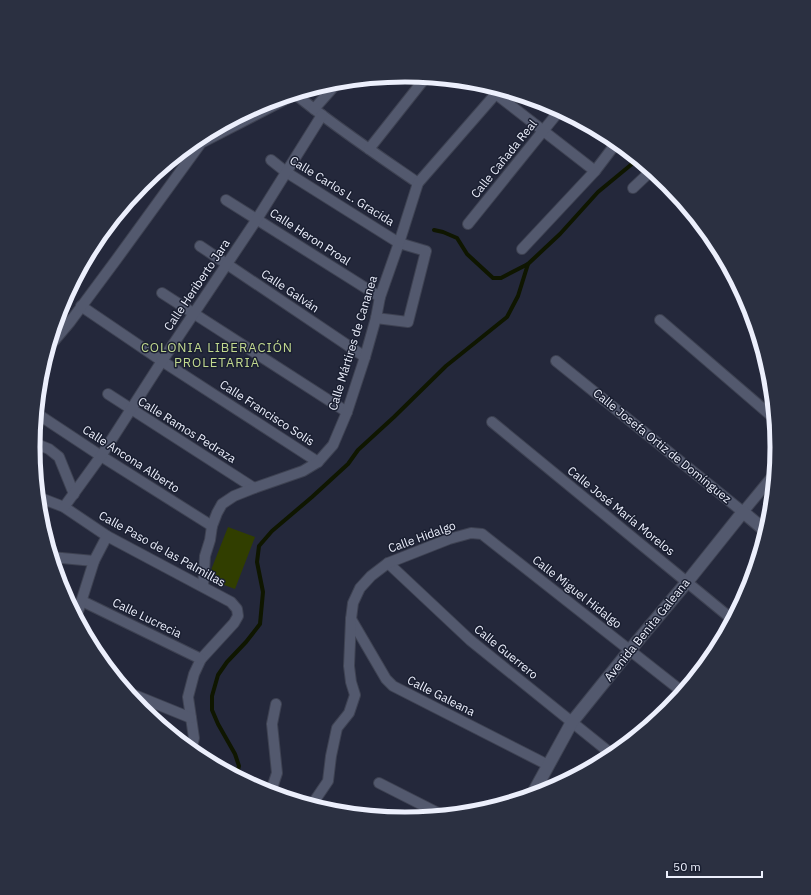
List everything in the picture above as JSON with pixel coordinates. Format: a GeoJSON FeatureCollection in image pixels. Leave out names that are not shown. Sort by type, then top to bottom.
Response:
{"type":"FeatureCollection","features":[{"type":"Feature","properties":{"kind":"street"},"geometry":{"type":"LineString","coordinates":[[369,149],[422,83]]}},
{"type":"Feature","properties":{"kind":"street","name":"Calle Heriberto Jara"},"geometry":{"type":"LineString","coordinates":[[64,507],[101,456],[162,360],[256,219],[286,172],[318,112],[333,89]]}},
{"type":"Feature","properties":{"kind":"street"},"geometry":{"type":"LineString","coordinates":[[299,98],[418,183],[496,93]]}},
{"type":"Feature","properties":{"kind":"street"},"geometry":{"type":"LineString","coordinates":[[502,95],[543,131],[595,171]]}},
{"type":"Feature","properties":{"kind":"street","name":"Calle Cañada Real"},"geometry":{"type":"LineString","coordinates":[[468,224],[556,115]]}},
{"type":"Feature","properties":{"kind":"street"},"geometry":{"type":"LineString","coordinates":[[218,134],[253,116]]}},
{"type":"Feature","properties":{"kind":"street"},"geometry":{"type":"LineString","coordinates":[[57,337],[149,215],[198,147]]}},
{"type":"Feature","properties":{"kind":"street"},"geometry":{"type":"LineString","coordinates":[[522,249],[595,171],[613,147]]}},
{"type":"Feature","properties":{"kind":"street","name":"Calle Carlos L. Gracida"},"geometry":{"type":"LineString","coordinates":[[270,160],[286,172],[399,243],[426,251],[408,322],[376,318]]}},
{"type":"Feature","properties":{"kind":"street"},"geometry":{"type":"LineString","coordinates":[[633,188],[647,174]]}},
{"type":"Feature","properties":{"kind":"street","name":"Calle Mártires de Cananea"},"geometry":{"type":"LineString","coordinates":[[203,586],[205,556],[210,540],[212,526],[222,504],[234,496],[303,471],[318,462],[333,445],[347,412],[365,357],[380,298],[418,183]]}},
{"type":"Feature","properties":{"kind":"street","name":"Calle Heron Proal"},"geometry":{"type":"LineString","coordinates":[[226,200],[380,298]]}},
{"type":"Feature","properties":{"kind":"street","name":"Calle Galván"},"geometry":{"type":"LineString","coordinates":[[200,246],[365,357]]}},
{"type":"Feature","properties":{"kind":"street"},"geometry":{"type":"LineString","coordinates":[[162,293],[347,412]]}},
{"type":"Feature","properties":{"kind":"street","name":"Calle Francisco Solís"},"geometry":{"type":"LineString","coordinates":[[81,306],[318,462]]}},
{"type":"Feature","properties":{"kind":"street"},"geometry":{"type":"LineString","coordinates":[[660,320],[769,414]]}},
{"type":"Feature","properties":{"kind":"street","name":"Calle Josefa Ortiz de Domínguez"},"geometry":{"type":"LineString","coordinates":[[556,361],[762,528]]}},
{"type":"Feature","properties":{"kind":"street","name":"Calle Ramos Pedraza"},"geometry":{"type":"LineString","coordinates":[[108,394],[130,410],[254,488]]}},
{"type":"Feature","properties":{"kind":"street","name":"Calle Ancona Alberto"},"geometry":{"type":"LineString","coordinates":[[42,417],[212,526]]}},
{"type":"Feature","properties":{"kind":"street","name":"Calle José María Morelos"},"geometry":{"type":"LineString","coordinates":[[492,422],[729,616]]}},
{"type":"Feature","properties":{"kind":"street"},"geometry":{"type":"LineString","coordinates":[[40,446],[60,456],[74,494]]}},
{"type":"Feature","properties":{"kind":"street","name":"Avenida Benita Galeana"},"geometry":{"type":"LineString","coordinates":[[535,789],[572,722],[769,480]]}},
{"type":"Feature","properties":{"kind":"street","name":"Calle Paso de las Palmillas"},"geometry":{"type":"LineString","coordinates":[[44,499],[64,507],[107,536],[231,602],[237,609],[238,616],[234,623],[201,659]]}},
{"type":"Feature","properties":{"kind":"street","name":"Calle Hidalgo"},"geometry":{"type":"LineString","coordinates":[[314,802],[328,780],[337,728],[349,713],[355,695],[351,682],[349,666],[350,619],[353,603],[360,588],[371,576],[388,563],[449,539],[471,534]]}},
{"type":"Feature","properties":{"kind":"street","name":"Calle Miguel Hidalgo"},"geometry":{"type":"LineString","coordinates":[[471,534],[482,534],[679,689]]}},
{"type":"Feature","properties":{"kind":"street"},"geometry":{"type":"LineString","coordinates":[[79,610],[94,561],[107,536]]}},
{"type":"Feature","properties":{"kind":"street"},"geometry":{"type":"LineString","coordinates":[[57,558],[94,561]]}},
{"type":"Feature","properties":{"kind":"street","name":"Calle Guerrero"},"geometry":{"type":"LineString","coordinates":[[388,563],[470,640],[608,751]]}},
{"type":"Feature","properties":{"kind":"street","name":"Calle Lucrecia"},"geometry":{"type":"LineString","coordinates":[[82,600],[201,659]]}},
{"type":"Feature","properties":{"kind":"street","name":"Calle Galeana"},"geometry":{"type":"LineString","coordinates":[[350,619],[386,679],[392,686],[548,765]]}},
{"type":"Feature","properties":{"kind":"street"},"geometry":{"type":"LineString","coordinates":[[193,744],[194,738],[188,698],[194,674],[201,659]]}},
{"type":"Feature","properties":{"kind":"street"},"geometry":{"type":"LineString","coordinates":[[139,697],[191,718]]}},
{"type":"Feature","properties":{"kind":"street"},"geometry":{"type":"LineString","coordinates":[[272,788],[277,773],[272,724],[276,704]]}},
{"type":"Feature","properties":{"kind":"street"},"geometry":{"type":"LineString","coordinates":[[379,782],[435,811]]}},
{"type":"Feature","properties":{"kind":"green space"},"geometry":{"type":"Polygon","coordinates":[[[228,527],[255,537],[235,589],[219,583],[211,570],[228,527]]]}},
{"type":"Feature","properties":{"kind":"waterway"},"geometry":{"type":"LineString","coordinates":[[237,772],[239,766],[235,754],[212,710],[212,696],[218,675],[227,662],[246,642],[260,624],[263,592],[257,562],[259,546],[272,531],[348,464],[358,450],[446,366],[507,317],[518,296],[528,264],[560,234],[598,192],[634,163]]}},
{"type":"Feature","properties":{"kind":"waterway"},"geometry":{"type":"LineString","coordinates":[[434,230],[457,238],[467,254],[493,278],[501,278],[528,264]]}},
{"type":"Feature","properties":{"kind":"district","name":"COLONIA LIBERACIÓN PROLETARIA"},"geometry":{"type":"Point","coordinates":[217,354]}}]}
